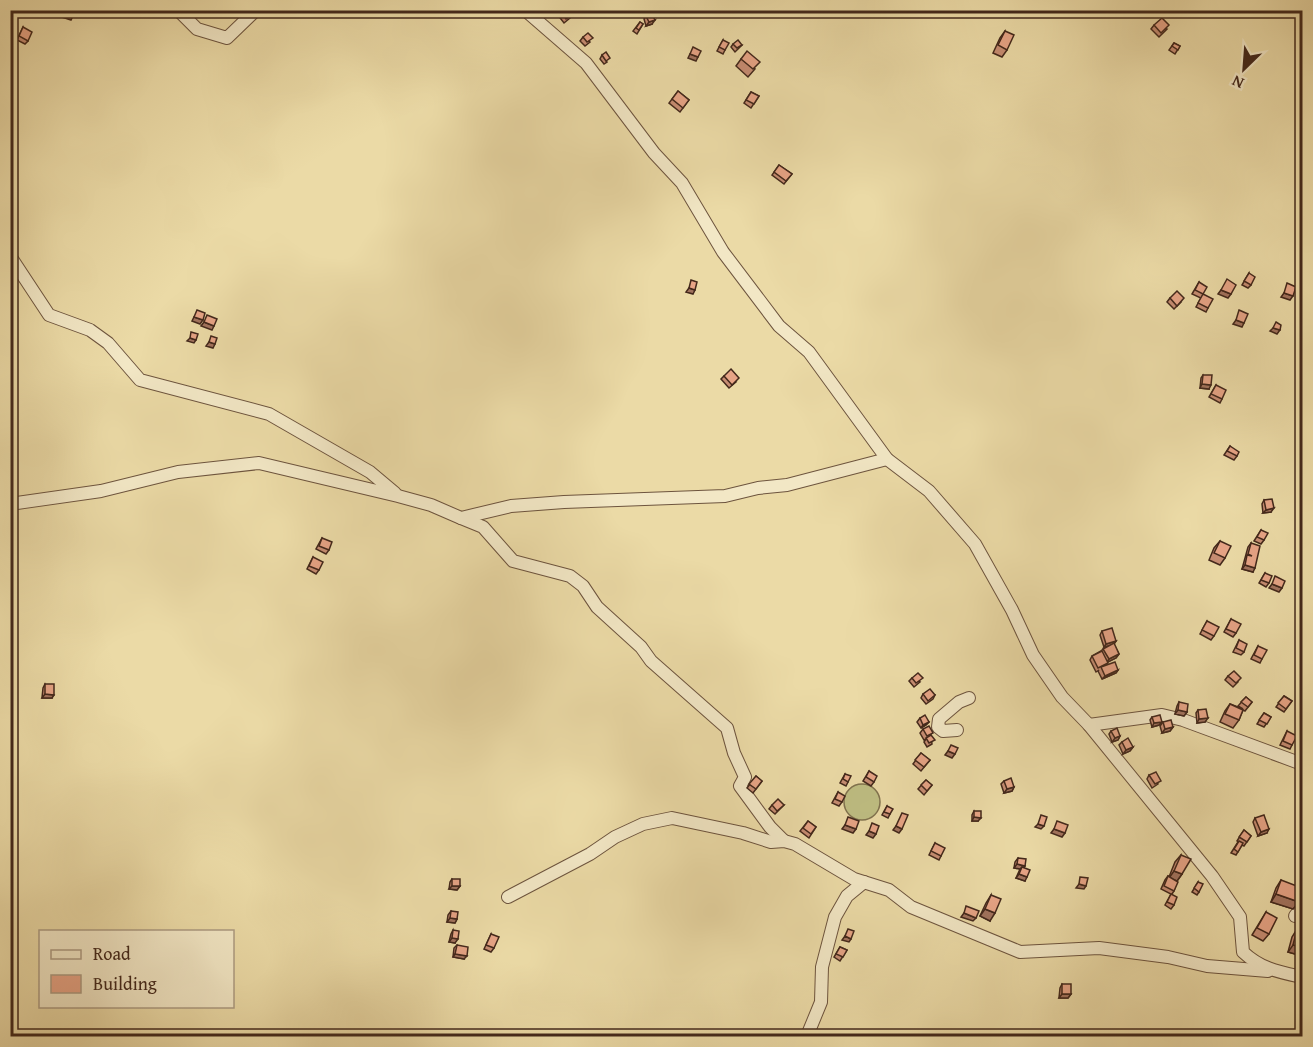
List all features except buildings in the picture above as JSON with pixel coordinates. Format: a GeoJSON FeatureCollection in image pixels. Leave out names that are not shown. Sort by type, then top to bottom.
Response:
{"type":"FeatureCollection","features":[{"type":"Feature","properties":{"kind":"street"},"geometry":{"type":"LineString","coordinates":[[178,10],[197,29],[227,38],[256,10]]}},
{"type":"Feature","properties":{"kind":"street"},"geometry":{"type":"LineString","coordinates":[[525,10],[586,63],[654,153],[682,183],[730,261],[779,327],[809,352],[887,459],[929,491],[975,544],[1012,610],[1033,655],[1062,697],[1089,725],[1218,884],[1240,917],[1243,952],[1256,964],[1272,971],[1302,977]]}},
{"type":"Feature","properties":{"kind":"street"},"geometry":{"type":"LineString","coordinates":[[10,256],[49,315],[90,330],[108,343],[140,380],[186,395],[268,414],[370,472],[398,496]]}},
{"type":"Feature","properties":{"kind":"street"},"geometry":{"type":"LineString","coordinates":[[461,518],[511,506],[725,496],[758,488],[787,485],[887,459]]}},
{"type":"Feature","properties":{"kind":"street"},"geometry":{"type":"LineString","coordinates":[[10,504],[101,490],[178,472],[259,463],[431,505],[483,526],[513,561],[570,576],[583,586],[597,607],[641,647],[651,661],[727,728],[734,753],[745,777],[740,786],[770,826],[784,841],[824,859],[858,883],[889,890],[911,907],[1020,952],[1099,948],[1168,957],[1249,972],[1272,971]]}},
{"type":"Feature","properties":{"kind":"street"},"geometry":{"type":"LineString","coordinates":[[957,730],[943,731],[938,727],[939,719],[959,702],[969,698]]}},
{"type":"Feature","properties":{"kind":"street"},"geometry":{"type":"LineString","coordinates":[[1089,725],[1162,715],[1184,720],[1302,764]]}},
{"type":"Feature","properties":{"kind":"street"},"geometry":{"type":"LineString","coordinates":[[508,897],[590,854],[615,837],[643,824],[672,818],[743,833],[771,842],[784,841]]}},
{"type":"Feature","properties":{"kind":"street"},"geometry":{"type":"LineString","coordinates":[[807,1036],[821,1002],[822,967],[835,917],[847,896],[858,883]]}},
{"type":"Feature","properties":{"kind":"shaded area"},"geometry":{"type":"Polygon","coordinates":[[[862,784],[875,789],[880,802],[875,815],[862,820],[849,815],[844,802],[849,789],[862,784]]]}}]}
